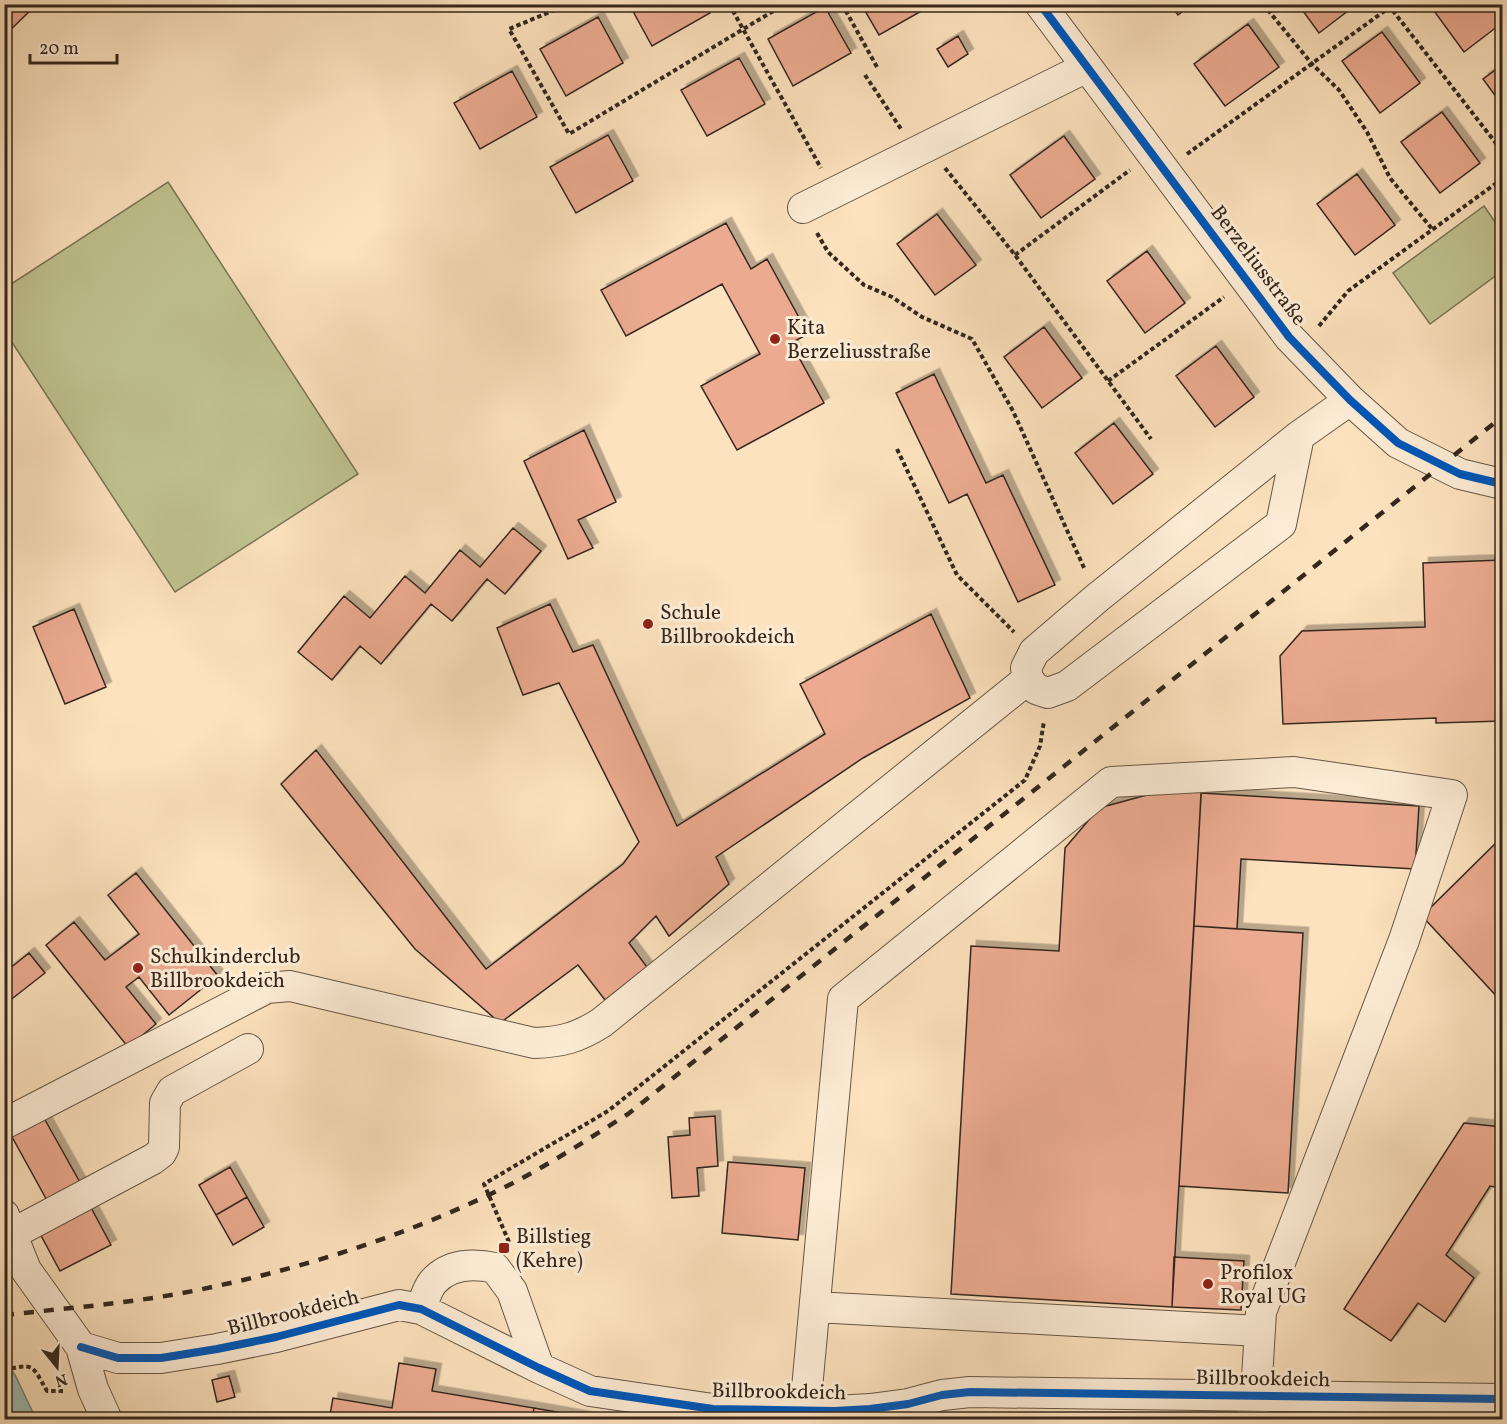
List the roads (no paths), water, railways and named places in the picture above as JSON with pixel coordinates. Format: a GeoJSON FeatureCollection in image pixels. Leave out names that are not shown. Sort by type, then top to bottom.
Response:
{"type":"FeatureCollection","features":[{"type":"Feature","properties":{"kind":"street","name":"Berzeliusstraße"},"geometry":{"type":"LineString","coordinates":[[1040,4],[1248,282],[1300,348],[1350,400],[1398,443],[1460,474],[1503,484]]}},
{"type":"Feature","properties":{"kind":"street"},"geometry":{"type":"LineString","coordinates":[[803,208],[1087,67]]}},
{"type":"Feature","properties":{"kind":"street"},"geometry":{"type":"LineString","coordinates":[[4,1124],[267,988],[290,986],[534,1043],[556,1042],[581,1035],[601,1023],[1036,675],[1097,598],[1299,436],[1350,400]]}},
{"type":"Feature","properties":{"kind":"street"},"geometry":{"type":"LineString","coordinates":[[1036,675],[1067,686],[1281,524],[1299,436]]}},
{"type":"Feature","properties":{"kind":"street"},"geometry":{"type":"LineString","coordinates":[[805,1410],[843,999],[1111,782],[1294,772],[1452,795],[1404,940],[1261,1312],[1254,1407]]}},
{"type":"Feature","properties":{"kind":"street"},"geometry":{"type":"LineString","coordinates":[[107,1419],[93,1389],[81,1347],[26,1270],[8,1225],[153,1159],[161,1153],[164,1147],[165,1103],[172,1091],[248,1049]]}},
{"type":"Feature","properties":{"kind":"street"},"geometry":{"type":"LineString","coordinates":[[421,1309],[432,1283],[449,1271],[460,1266],[495,1268],[512,1291],[539,1368]]}},
{"type":"Feature","properties":{"kind":"street","name":"Billbrookdeich"},"geometry":{"type":"LineString","coordinates":[[81,1347],[118,1358],[161,1358],[276,1337],[399,1305],[421,1309],[590,1391],[713,1409],[870,1409],[970,1392],[1254,1407],[1386,1408],[1503,1399]]}},
{"type":"Feature","properties":{"kind":"street"},"geometry":{"type":"LineString","coordinates":[[815,1307],[1260,1331]]}},
{"type":"Feature","properties":{"kind":"water"},"geometry":{"type":"Polygon","coordinates":[[[4,1360],[15,1375],[36,1419],[5,1419],[4,1360]]]}},
{"type":"Feature","properties":{"kind":"railway"},"geometry":{"type":"LineString","coordinates":[[4,1315],[174,1295],[278,1271],[356,1248],[432,1220],[507,1186],[553,1161],[628,1114],[1502,417]]}},
{"type":"Feature","properties":{"kind":"place","name":"Kita Berzeliusstraße"},"geometry":{"type":"Point","coordinates":[775,339]}},
{"type":"Feature","properties":{"kind":"place","name":"Schule Billbrookdeich"},"geometry":{"type":"Point","coordinates":[648,624]}},
{"type":"Feature","properties":{"kind":"place","name":"Schulkinderclub Billbrookdeich"},"geometry":{"type":"Point","coordinates":[138,968]}},
{"type":"Feature","properties":{"kind":"place","name":"Billstieg (Kehre)"},"geometry":{"type":"Point","coordinates":[504,1248]}},
{"type":"Feature","properties":{"kind":"place","name":"Profilox Royal UG"},"geometry":{"type":"Point","coordinates":[1208,1284]}}]}
